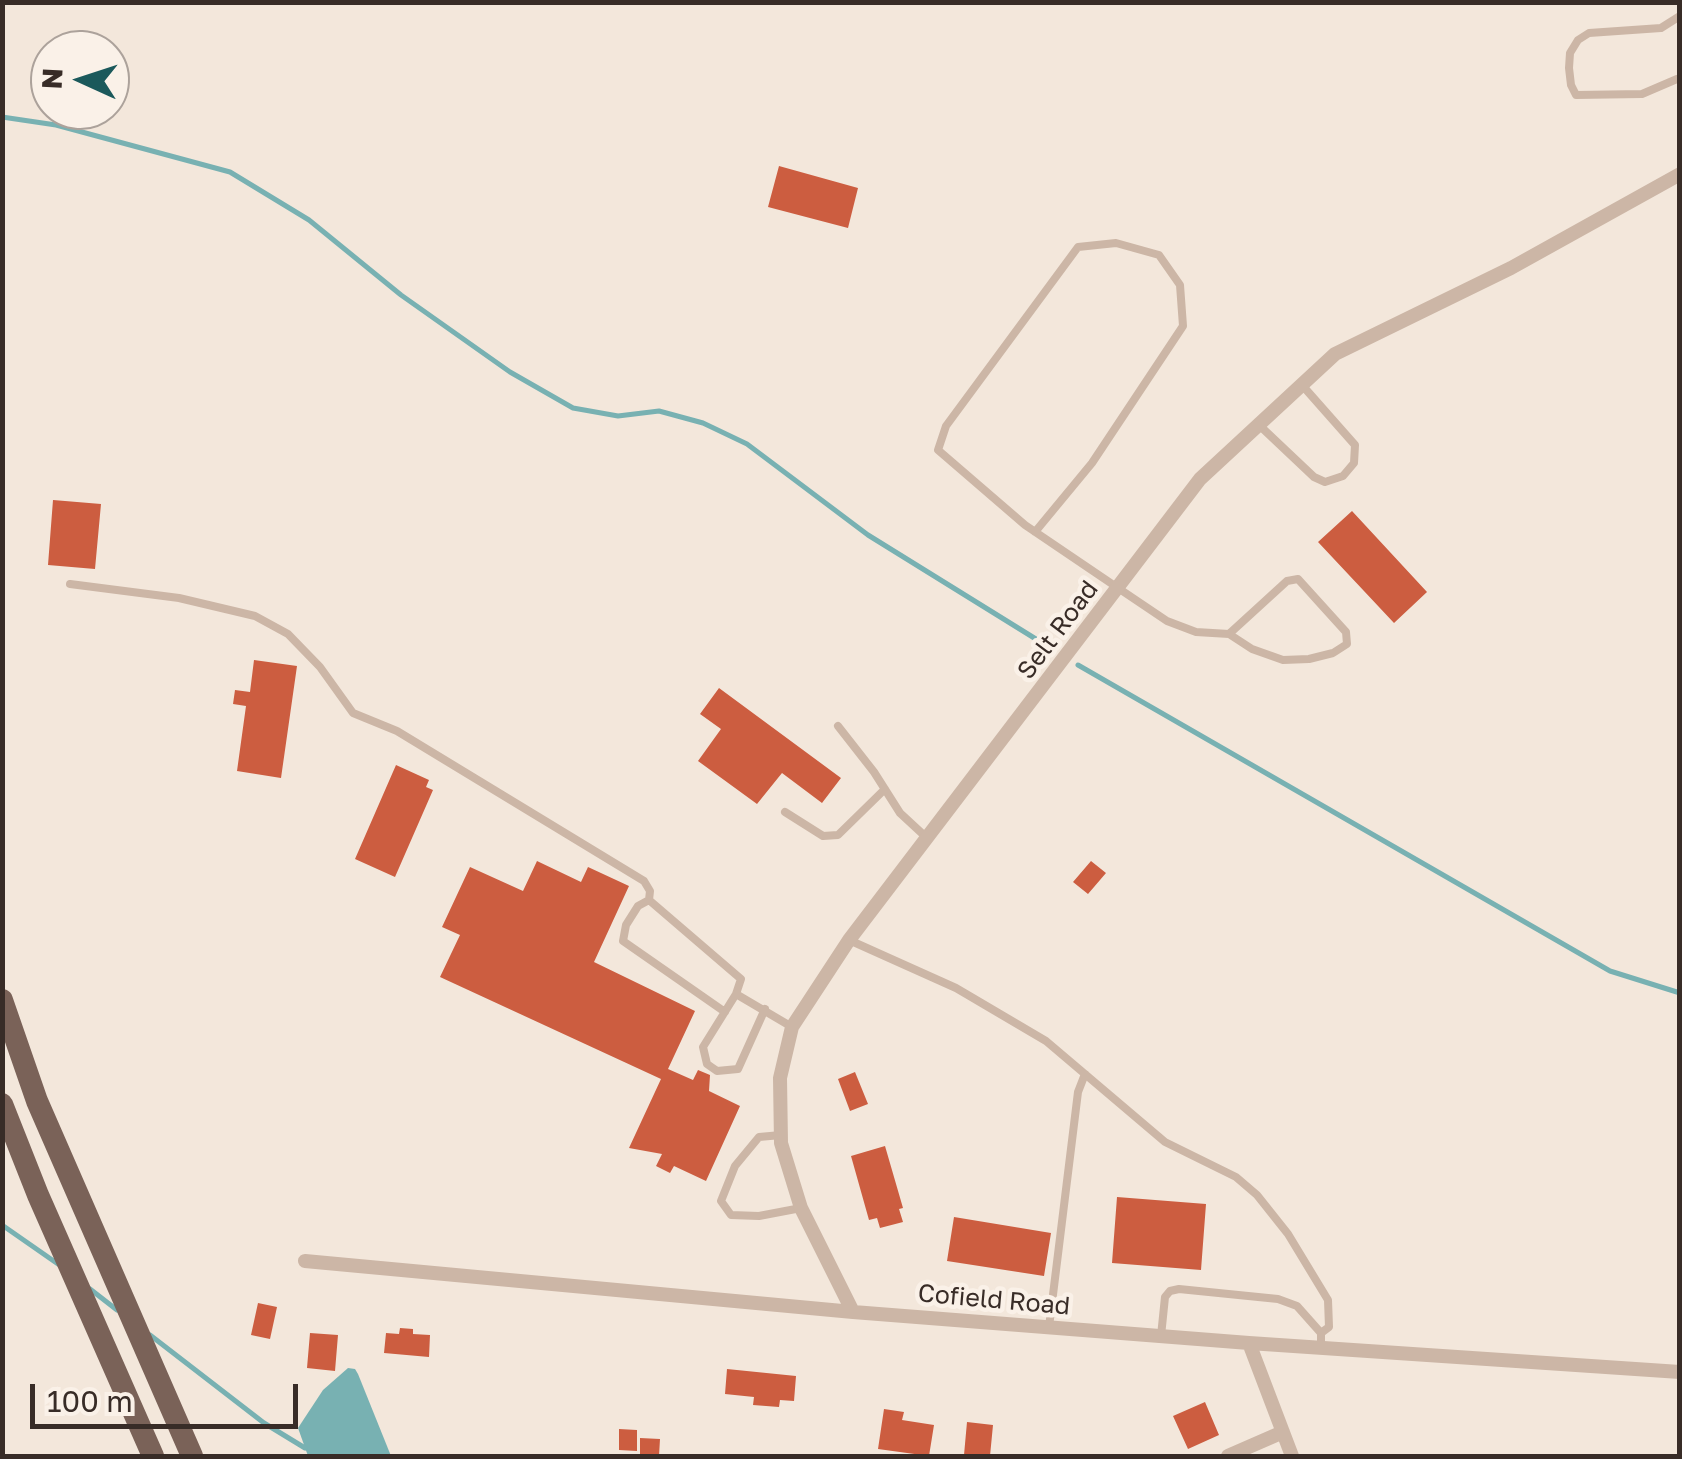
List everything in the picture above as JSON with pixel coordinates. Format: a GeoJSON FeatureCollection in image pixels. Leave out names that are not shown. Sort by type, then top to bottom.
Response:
{"type":"FeatureCollection","features":[{"type":"Feature","properties":{"kind":"main road"},"geometry":{"type":"LineString","coordinates":[[2,1000],[36,1102],[192,1456]]}},
{"type":"Feature","properties":{"kind":"main road"},"geometry":{"type":"LineString","coordinates":[[2,1104],[153,1456]]}},
{"type":"Feature","properties":{"kind":"street","name":"Selt Road"},"geometry":{"type":"LineString","coordinates":[[853,1312],[801,1208],[781,1135],[780,1078],[792,1026],[849,940],[1200,479],[1259,424],[1335,354],[1511,268],[1680,174]]}},
{"type":"Feature","properties":{"kind":"street","name":"Cofield Road"},"geometry":{"type":"LineString","coordinates":[[305,1261],[1049,1328],[1248,1344],[1321,1340],[1680,1372]]}},
{"type":"Feature","properties":{"kind":"street"},"geometry":{"type":"LineString","coordinates":[[1248,1344],[1292,1456]]}},
{"type":"Feature","properties":{"kind":"street"},"geometry":{"type":"LineString","coordinates":[[1228,1456],[1283,1432]]}},
{"type":"Feature","properties":{"kind":"lane"},"geometry":{"type":"LineString","coordinates":[[1677,80],[1642,94],[1576,95],[1571,85],[1570,53],[1589,32],[1661,28],[1680,16]]}},
{"type":"Feature","properties":{"kind":"lane"},"geometry":{"type":"LineString","coordinates":[[1036,532],[1092,463],[1183,326],[1180,285],[1159,255],[1116,243],[1078,247],[946,426],[938,450],[1036,532],[1167,620],[1196,632],[1229,634],[1252,649],[1283,660],[1310,659],[1333,653],[1347,644],[1346,632],[1298,579],[1288,581],[1229,634]]}},
{"type":"Feature","properties":{"kind":"lane"},"geometry":{"type":"LineString","coordinates":[[1259,424],[1314,478],[1325,482],[1343,476],[1354,463],[1355,445],[1302,385]]}},
{"type":"Feature","properties":{"kind":"lane"},"geometry":{"type":"LineString","coordinates":[[70,584],[179,598],[254,616],[288,634],[320,667],[353,713],[397,731],[644,881],[650,891],[648,900],[638,906],[626,925],[623,941],[725,1012]]}},
{"type":"Feature","properties":{"kind":"lane"},"geometry":{"type":"LineString","coordinates":[[838,726],[900,814],[927,838]]}},
{"type":"Feature","properties":{"kind":"lane"},"geometry":{"type":"LineString","coordinates":[[784,812],[823,836],[838,835],[885,789]]}},
{"type":"Feature","properties":{"kind":"lane"},"geometry":{"type":"LineString","coordinates":[[648,900],[741,979],[736,994],[702,1047],[706,1064],[725,1072],[738,1069],[765,1010]]}},
{"type":"Feature","properties":{"kind":"lane"},"geometry":{"type":"LineString","coordinates":[[849,940],[956,988],[1046,1041],[1166,1142],[1236,1177],[1257,1195],[1288,1234],[1328,1300],[1329,1328],[1321,1340],[1297,1306],[1278,1299],[1179,1289],[1170,1291],[1162,1305],[1161,1336]]}},
{"type":"Feature","properties":{"kind":"lane"},"geometry":{"type":"LineString","coordinates":[[736,994],[792,1026]]}},
{"type":"Feature","properties":{"kind":"lane"},"geometry":{"type":"LineString","coordinates":[[1049,1328],[1078,1092],[1085,1074]]}},
{"type":"Feature","properties":{"kind":"lane"},"geometry":{"type":"LineString","coordinates":[[781,1135],[759,1137],[735,1166],[721,1200],[731,1215],[759,1216],[801,1208]]}},
{"type":"Feature","properties":{"kind":"water"},"geometry":{"type":"Polygon","coordinates":[[[348,1368],[358,1374],[391,1456],[308,1456],[298,1428],[323,1390],[348,1368]]]}},
{"type":"Feature","properties":{"kind":"building"},"geometry":{"type":"Polygon","coordinates":[[[779,166],[858,188],[848,228],[768,207],[779,166]]]}},
{"type":"Feature","properties":{"kind":"building"},"geometry":{"type":"Polygon","coordinates":[[[53,500],[101,504],[95,569],[48,565],[53,500]]]}},
{"type":"Feature","properties":{"kind":"building"},"geometry":{"type":"Polygon","coordinates":[[[1352,511],[1427,592],[1394,623],[1318,542],[1352,511]]]}},
{"type":"Feature","properties":{"kind":"building"},"geometry":{"type":"Polygon","coordinates":[[[254,660],[297,666],[281,778],[237,771],[246,706],[233,704],[235,690],[250,692],[254,660]]]}},
{"type":"Feature","properties":{"kind":"building"},"geometry":{"type":"Polygon","coordinates":[[[719,688],[841,778],[822,803],[782,773],[757,804],[698,761],[721,729],[700,714],[719,688]]]}},
{"type":"Feature","properties":{"kind":"building"},"geometry":{"type":"Polygon","coordinates":[[[396,765],[429,780],[426,787],[433,790],[395,877],[355,859],[396,765]]]}},
{"type":"Feature","properties":{"kind":"building"},"geometry":{"type":"Polygon","coordinates":[[[537,861],[581,882],[588,867],[629,886],[594,962],[695,1011],[668,1069],[693,1080],[698,1070],[710,1075],[709,1091],[740,1106],[706,1181],[674,1166],[670,1173],[656,1166],[662,1154],[629,1148],[661,1079],[440,977],[460,935],[442,927],[470,867],[523,891],[537,861]]]}},
{"type":"Feature","properties":{"kind":"building"},"geometry":{"type":"Polygon","coordinates":[[[1091,861],[1106,873],[1088,894],[1073,882],[1091,861]]]}},
{"type":"Feature","properties":{"kind":"building"},"geometry":{"type":"Polygon","coordinates":[[[855,1072],[868,1104],[850,1111],[838,1079],[855,1072]]]}},
{"type":"Feature","properties":{"kind":"building"},"geometry":{"type":"Polygon","coordinates":[[[885,1146],[903,1208],[899,1209],[903,1222],[880,1228],[877,1218],[869,1220],[851,1156],[885,1146]]]}},
{"type":"Feature","properties":{"kind":"building"},"geometry":{"type":"Polygon","coordinates":[[[1117,1197],[1206,1204],[1201,1270],[1112,1263],[1117,1197]]]}},
{"type":"Feature","properties":{"kind":"building"},"geometry":{"type":"Polygon","coordinates":[[[954,1217],[1051,1233],[1044,1276],[947,1261],[954,1217]]]}},
{"type":"Feature","properties":{"kind":"building"},"geometry":{"type":"Polygon","coordinates":[[[258,1303],[277,1307],[270,1339],[251,1335],[258,1303]]]}},
{"type":"Feature","properties":{"kind":"building"},"geometry":{"type":"Polygon","coordinates":[[[400,1328],[430,1335],[429,1357],[384,1353],[386,1333],[399,1334],[400,1328]]]}},
{"type":"Feature","properties":{"kind":"building"},"geometry":{"type":"Polygon","coordinates":[[[310,1333],[338,1335],[335,1371],[307,1368],[310,1333]]]}},
{"type":"Feature","properties":{"kind":"building"},"geometry":{"type":"Polygon","coordinates":[[[727,1369],[796,1376],[794,1401],[780,1400],[779,1407],[753,1405],[754,1397],[725,1394],[727,1369]]]}},
{"type":"Feature","properties":{"kind":"building"},"geometry":{"type":"Polygon","coordinates":[[[1205,1402],[1219,1435],[1188,1449],[1173,1416],[1205,1402]]]}},
{"type":"Feature","properties":{"kind":"building"},"geometry":{"type":"Polygon","coordinates":[[[884,1409],[904,1412],[902,1420],[934,1425],[929,1456],[878,1449],[884,1409]]]}},
{"type":"Feature","properties":{"kind":"building"},"geometry":{"type":"Polygon","coordinates":[[[967,1422],[993,1425],[990,1456],[964,1455],[967,1422]]]}},
{"type":"Feature","properties":{"kind":"building"},"geometry":{"type":"Polygon","coordinates":[[[619,1429],[637,1430],[637,1451],[619,1450],[619,1429]]]}},
{"type":"Feature","properties":{"kind":"building"},"geometry":{"type":"Polygon","coordinates":[[[640,1438],[660,1439],[659,1456],[640,1456],[640,1438]]]}},
{"type":"Feature","properties":{"kind":"waterway"},"geometry":{"type":"LineString","coordinates":[[2,117],[56,125],[230,172],[309,220],[401,295],[510,372],[573,408],[618,416],[659,411],[703,423],[747,444],[868,535],[1052,649]]}},
{"type":"Feature","properties":{"kind":"waterway"},"geometry":{"type":"LineString","coordinates":[[1078,665],[1610,971],[1680,993]]}},
{"type":"Feature","properties":{"kind":"waterway"},"geometry":{"type":"LineString","coordinates":[[2,1225],[58,1264]]}},
{"type":"Feature","properties":{"kind":"waterway"},"geometry":{"type":"LineString","coordinates":[[90,1289],[117,1310]]}},
{"type":"Feature","properties":{"kind":"waterway"},"geometry":{"type":"LineString","coordinates":[[150,1335],[264,1423],[305,1448]]}}]}
